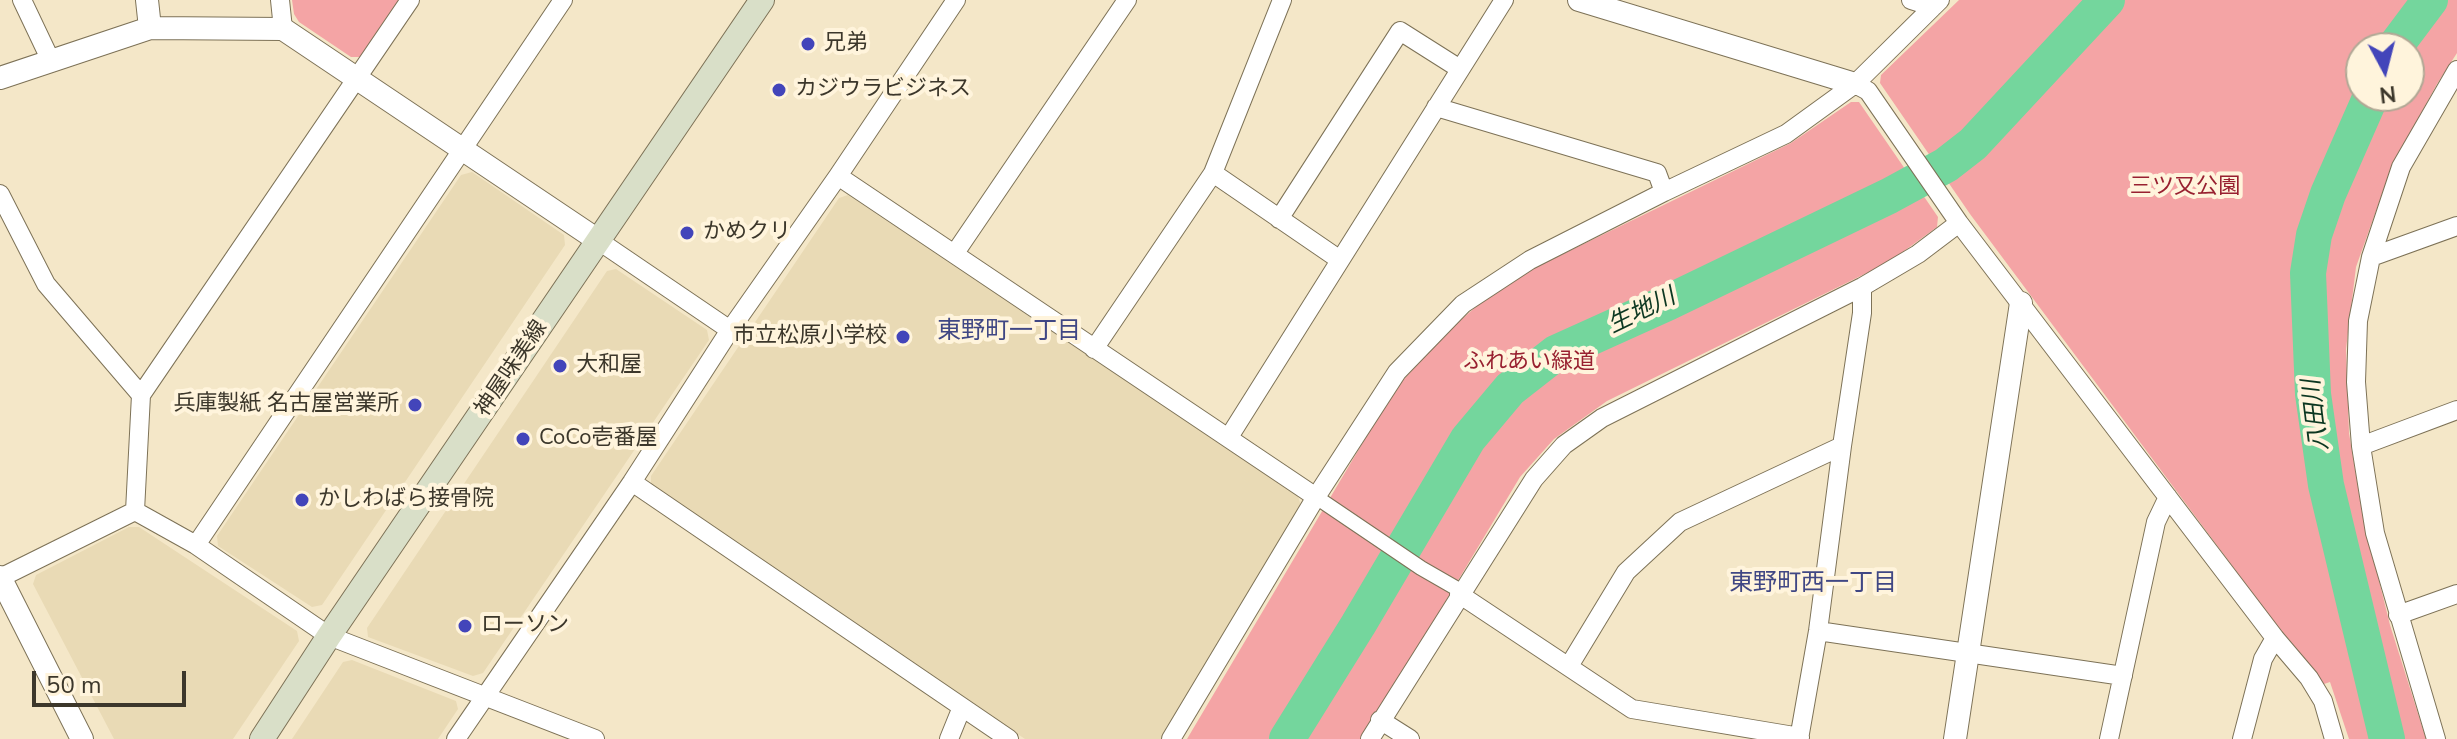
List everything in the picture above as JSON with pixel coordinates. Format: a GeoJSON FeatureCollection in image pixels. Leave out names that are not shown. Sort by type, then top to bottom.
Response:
{"type":"FeatureCollection","features":[{"type":"Feature","properties":{"kind":"main road","name":"神屋味美線"},"geometry":{"type":"LineString","coordinates":[[262,739],[762,0]]}},
{"type":"Feature","properties":{"kind":"street"},"geometry":{"type":"LineString","coordinates":[[22,0],[51,61]]}},
{"type":"Feature","properties":{"kind":"street"},"geometry":{"type":"LineString","coordinates":[[147,0],[150,28]]}},
{"type":"Feature","properties":{"kind":"street"},"geometry":{"type":"LineString","coordinates":[[280,0],[283,29]]}},
{"type":"Feature","properties":{"kind":"street"},"geometry":{"type":"LineString","coordinates":[[135,511],[141,395],[410,0]]}},
{"type":"Feature","properties":{"kind":"street"},"geometry":{"type":"LineString","coordinates":[[196,545],[563,0]]}},
{"type":"Feature","properties":{"kind":"street"},"geometry":{"type":"LineString","coordinates":[[456,739],[956,0]]}},
{"type":"Feature","properties":{"kind":"street"},"geometry":{"type":"LineString","coordinates":[[955,253],[1127,0]]}},
{"type":"Feature","properties":{"kind":"street"},"geometry":{"type":"LineString","coordinates":[[1094,349],[1213,173],[1282,0]]}},
{"type":"Feature","properties":{"kind":"street"},"geometry":{"type":"LineString","coordinates":[[1229,437],[1504,0]]}},
{"type":"Feature","properties":{"kind":"street"},"geometry":{"type":"LineString","coordinates":[[1579,0],[1862,87],[1959,223],[2275,638],[2309,678],[2323,701],[2334,739]]}},
{"type":"Feature","properties":{"kind":"street"},"geometry":{"type":"LineString","coordinates":[[1911,0],[1936,4]]}},
{"type":"Feature","properties":{"kind":"street"},"geometry":{"type":"LineString","coordinates":[[1171,739],[1316,497],[1397,372],[1463,304],[1530,260],[1786,134],[1862,87],[1936,4]]}},
{"type":"Feature","properties":{"kind":"street"},"geometry":{"type":"LineString","coordinates":[[0,78],[150,28],[283,29],[730,330]]}},
{"type":"Feature","properties":{"kind":"street"},"geometry":{"type":"LineString","coordinates":[[1279,219],[1400,31],[1460,69]]}},
{"type":"Feature","properties":{"kind":"street"},"geometry":{"type":"LineString","coordinates":[[2436,739],[2375,533],[2361,446],[2356,382],[2358,321],[2371,257],[2401,167],[2457,70]]}},
{"type":"Feature","properties":{"kind":"street"},"geometry":{"type":"LineString","coordinates":[[1436,107],[1657,173],[1664,192]]}},
{"type":"Feature","properties":{"kind":"street"},"geometry":{"type":"LineString","coordinates":[[1213,173],[1340,260]]}},
{"type":"Feature","properties":{"kind":"street"},"geometry":{"type":"LineString","coordinates":[[838,176],[1632,709],[1799,738],[1818,631],[1862,313],[1862,287]]}},
{"type":"Feature","properties":{"kind":"street"},"geometry":{"type":"LineString","coordinates":[[0,194],[46,284],[141,395]]}},
{"type":"Feature","properties":{"kind":"street"},"geometry":{"type":"LineString","coordinates":[[1370,739],[1534,479],[1564,445],[1602,418],[1862,287],[1918,254],[1959,223]]}},
{"type":"Feature","properties":{"kind":"street"},"geometry":{"type":"LineString","coordinates":[[2371,257],[2457,226]]}},
{"type":"Feature","properties":{"kind":"street"},"geometry":{"type":"LineString","coordinates":[[1955,739],[2021,303]]}},
{"type":"Feature","properties":{"kind":"street"},"geometry":{"type":"LineString","coordinates":[[2361,446],[2457,410]]}},
{"type":"Feature","properties":{"kind":"street"},"geometry":{"type":"LineString","coordinates":[[1569,666],[1626,572],[1680,522],[1842,446]]}},
{"type":"Feature","properties":{"kind":"street"},"geometry":{"type":"LineString","coordinates":[[632,482],[1009,739]]}},
{"type":"Feature","properties":{"kind":"street"},"geometry":{"type":"LineString","coordinates":[[2109,739],[2156,522],[2168,497]]}},
{"type":"Feature","properties":{"kind":"street"},"geometry":{"type":"LineString","coordinates":[[135,511],[196,545],[329,636],[595,739]]}},
{"type":"Feature","properties":{"kind":"street"},"geometry":{"type":"LineString","coordinates":[[82,739],[0,577],[135,511]]}},
{"type":"Feature","properties":{"kind":"street"},"geometry":{"type":"LineString","coordinates":[[2398,615],[2457,594]]}},
{"type":"Feature","properties":{"kind":"street"},"geometry":{"type":"LineString","coordinates":[[1818,631],[2123,676]]}},
{"type":"Feature","properties":{"kind":"street"},"geometry":{"type":"LineString","coordinates":[[2242,739],[2263,659],[2275,638]]}},
{"type":"Feature","properties":{"kind":"street"},"geometry":{"type":"LineString","coordinates":[[949,739],[962,707]]}},
{"type":"Feature","properties":{"kind":"street"},"geometry":{"type":"LineString","coordinates":[[1380,720],[1410,739]]}},
{"type":"Feature","properties":{"kind":"shaded area"},"geometry":{"type":"Polygon","coordinates":[[[472,172],[564,235],[565,245],[322,605],[312,607],[218,546],[217,536],[461,175],[472,172]]]}},
{"type":"Feature","properties":{"kind":"shaded area","name":"市立松原小学校"},"geometry":{"type":"Polygon","coordinates":[[[848,195],[1298,496],[1301,506],[1162,739],[1025,739],[651,486],[651,476],[839,198],[848,195]]]}},
{"type":"Feature","properties":{"kind":"shaded area"},"geometry":{"type":"Polygon","coordinates":[[[616,269],[707,330],[709,340],[483,673],[473,676],[368,637],[367,628],[607,271],[616,269]]]}},
{"type":"Feature","properties":{"kind":"shaded area"},"geometry":{"type":"Polygon","coordinates":[[[129,527],[139,527],[297,631],[299,641],[233,739],[114,739],[33,584],[36,575],[129,527]]]}},
{"type":"Feature","properties":{"kind":"shaded area"},"geometry":{"type":"Polygon","coordinates":[[[352,660],[456,701],[458,709],[438,739],[292,739],[343,662],[352,660]]]}},
{"type":"Feature","properties":{"kind":"green space"},"geometry":{"type":"Polygon","coordinates":[[[292,0],[399,0],[361,57],[351,57],[299,22],[292,0]]]}},
{"type":"Feature","properties":{"kind":"green space","name":"三ツ又公園"},"geometry":{"type":"Polygon","coordinates":[[[1959,0],[2457,0],[2457,53],[2425,106],[2425,32],[2345,32],[2345,112],[2422,112],[2392,166],[2356,267],[2346,349],[2349,433],[2362,512],[2390,625],[2426,739],[2349,739],[2330,682],[2321,685],[1970,214],[1880,83],[1881,75],[1959,0]]]}},
{"type":"Feature","properties":{"kind":"green space","name":"ふれあい緑道"},"geometry":{"type":"Polygon","coordinates":[[[1851,102],[1859,102],[1938,217],[1937,227],[1889,262],[1607,401],[1554,439],[1520,477],[1363,739],[1187,739],[1394,390],[1447,332],[1478,305],[1526,272],[1791,143],[1851,102]]]}},
{"type":"Feature","properties":{"kind":"waterway","name":"生地川"},"geometry":{"type":"LineString","coordinates":[[1287,739],[1468,439],[1510,389],[1556,353],[1889,196],[1946,165],[1973,144],[2107,0]]}},
{"type":"Feature","properties":{"kind":"waterway","name":"八田川"},"geometry":{"type":"LineString","coordinates":[[2406,32],[2430,0]]}},
{"type":"Feature","properties":{"kind":"waterway","name":"八田川"},"geometry":{"type":"LineString","coordinates":[[2364,112],[2328,194],[2314,235],[2308,273],[2313,394],[2326,485],[2387,739]]}},
{"type":"Feature","properties":{"kind":"place","name":"兄弟"},"geometry":{"type":"Point","coordinates":[808,44]}},
{"type":"Feature","properties":{"kind":"place","name":"カジウラビジネス"},"geometry":{"type":"Point","coordinates":[779,90]}},
{"type":"Feature","properties":{"kind":"place","name":"かめクリ"},"geometry":{"type":"Point","coordinates":[687,233]}},
{"type":"Feature","properties":{"kind":"place","name":"市立松原小学校"},"geometry":{"type":"Point","coordinates":[903,337]}},
{"type":"Feature","properties":{"kind":"place","name":"大和屋"},"geometry":{"type":"Point","coordinates":[560,366]}},
{"type":"Feature","properties":{"kind":"place","name":"兵庫製紙 名古屋営業所"},"geometry":{"type":"Point","coordinates":[415,405]}},
{"type":"Feature","properties":{"kind":"place","name":"CoCo壱番屋"},"geometry":{"type":"Point","coordinates":[523,439]}},
{"type":"Feature","properties":{"kind":"place","name":"かしわばら接骨院"},"geometry":{"type":"Point","coordinates":[302,500]}},
{"type":"Feature","properties":{"kind":"place","name":"ローソン"},"geometry":{"type":"Point","coordinates":[465,626]}},
{"type":"Feature","properties":{"kind":"district","name":"東野町一丁目"},"geometry":{"type":"Point","coordinates":[1009,332]}},
{"type":"Feature","properties":{"kind":"district","name":"東野町西一丁目"},"geometry":{"type":"Point","coordinates":[1813,584]}}]}
